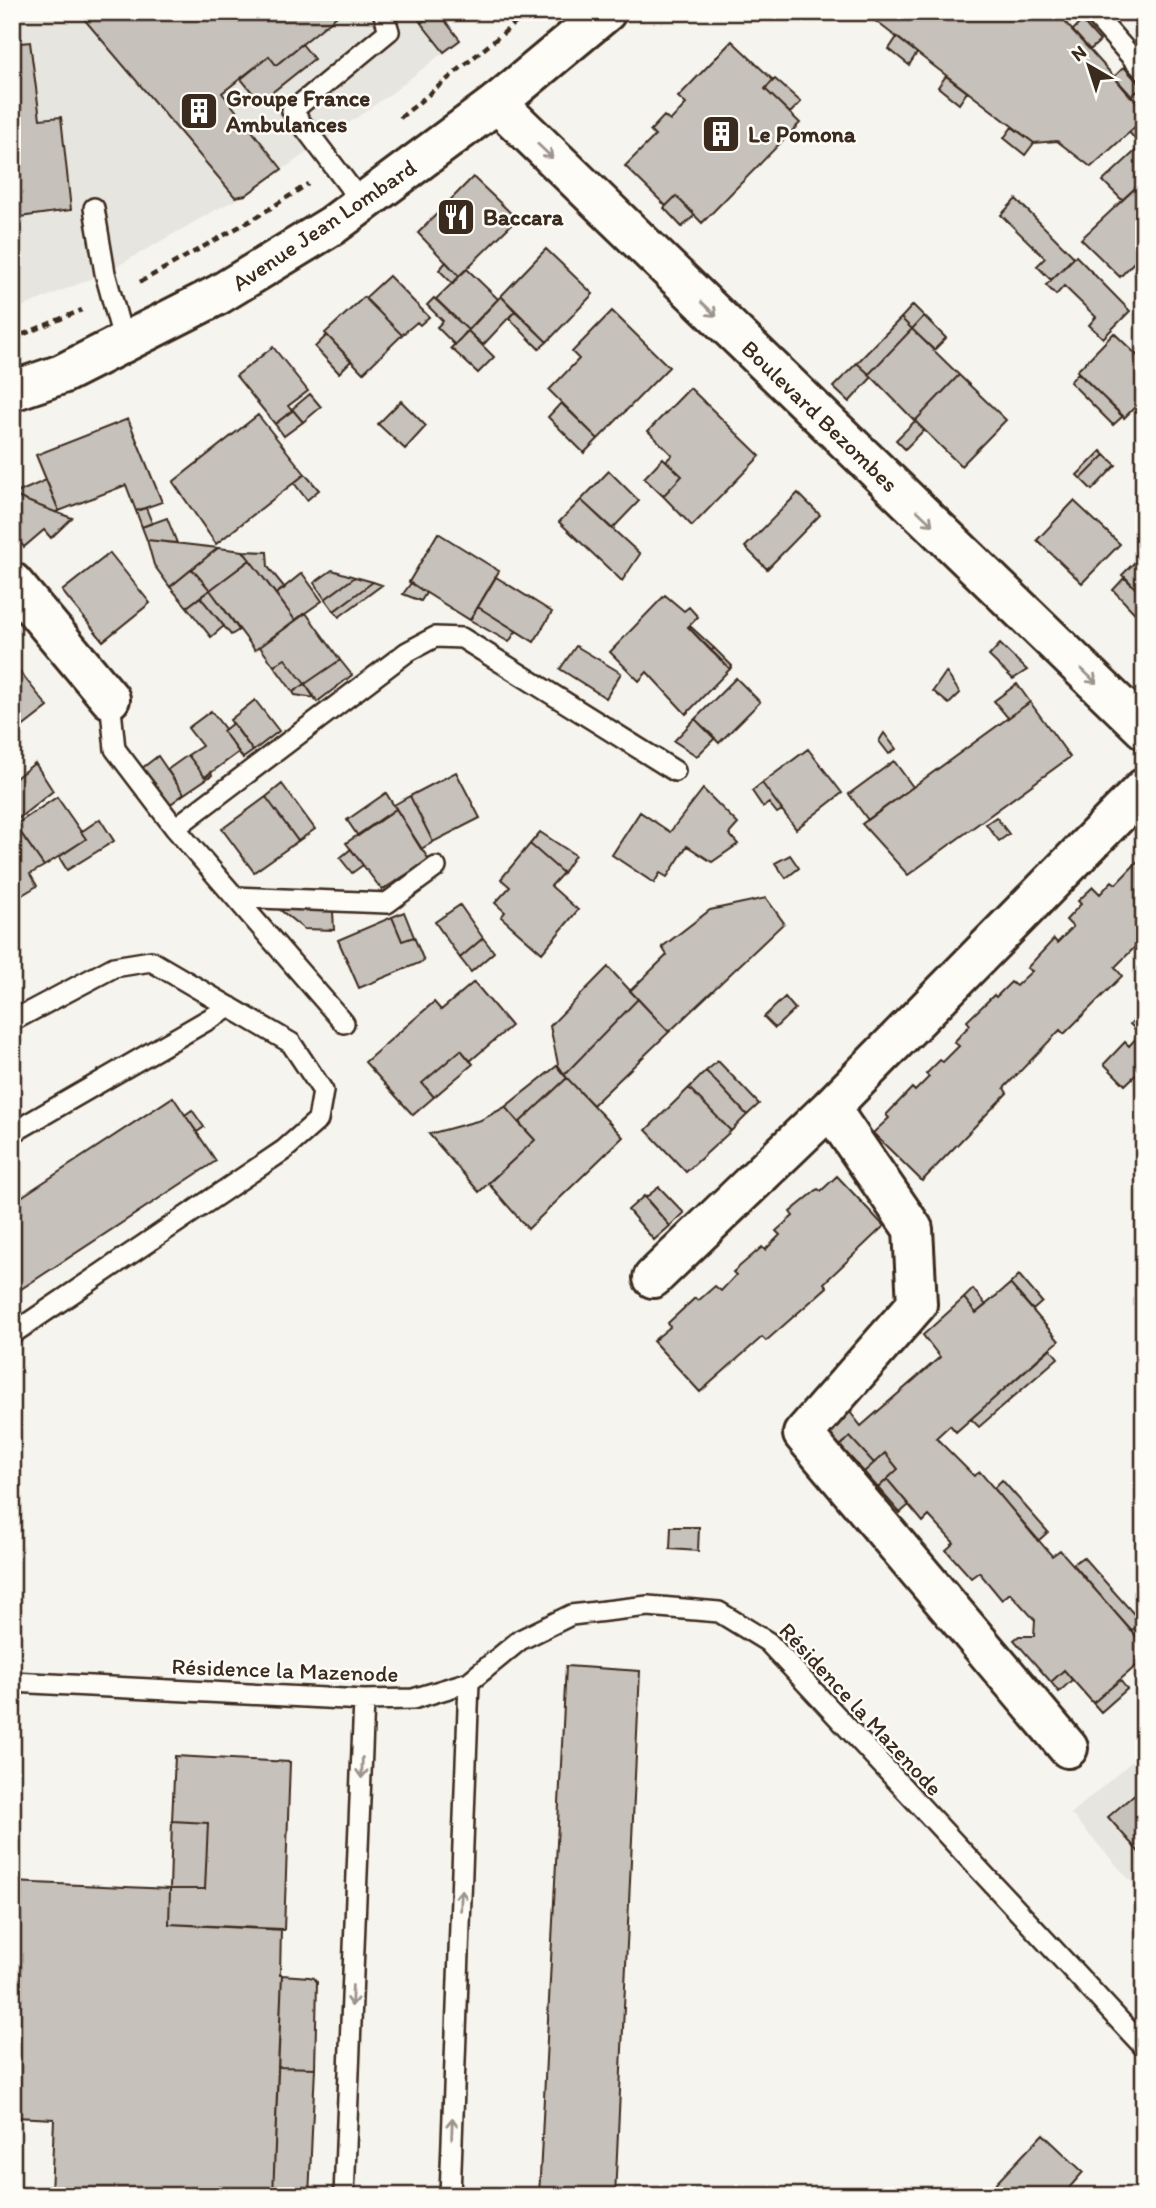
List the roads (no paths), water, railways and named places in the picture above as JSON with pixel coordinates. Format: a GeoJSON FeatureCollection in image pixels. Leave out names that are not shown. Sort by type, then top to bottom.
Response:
{"type":"FeatureCollection","features":[{"type":"Feature","properties":{"kind":"street","name":"Avenue Jean Lombard"},"geometry":{"type":"LineString","coordinates":[[12,391],[62,373],[218,295],[333,225],[497,103],[606,12]]}},
{"type":"Feature","properties":{"kind":"street","name":"Boulevard Bezombes"},"geometry":{"type":"LineString","coordinates":[[497,103],[1144,729]]}},
{"type":"Feature","properties":{"kind":"street"},"geometry":{"type":"LineString","coordinates":[[12,582],[110,699]]}},
{"type":"Feature","properties":{"kind":"street"},"geometry":{"type":"LineString","coordinates":[[653,1278],[830,1108],[1144,788]]}},
{"type":"Feature","properties":{"kind":"street"},"geometry":{"type":"LineString","coordinates":[[830,1108],[913,1229],[918,1304],[803,1434],[1068,1748]]}},
{"type":"Feature","properties":{"kind":"lane"},"geometry":{"type":"LineString","coordinates":[[362,204],[292,111],[389,30],[383,12]]}},
{"type":"Feature","properties":{"kind":"lane"},"geometry":{"type":"LineString","coordinates":[[1092,12],[1144,71]]}},
{"type":"Feature","properties":{"kind":"lane"},"geometry":{"type":"LineString","coordinates":[[94,208],[111,298],[124,342]]}},
{"type":"Feature","properties":{"kind":"lane"},"geometry":{"type":"LineString","coordinates":[[175,828],[407,652],[435,637],[462,638],[675,771]]}},
{"type":"Feature","properties":{"kind":"lane"},"geometry":{"type":"LineString","coordinates":[[110,699],[116,748],[175,828],[344,1023]]}},
{"type":"Feature","properties":{"kind":"lane"},"geometry":{"type":"LineString","coordinates":[[235,897],[387,903],[436,867]]}},
{"type":"Feature","properties":{"kind":"lane"},"geometry":{"type":"LineString","coordinates":[[12,1021],[114,967],[152,961],[291,1043],[323,1091],[318,1120],[285,1150],[12,1334]]}},
{"type":"Feature","properties":{"kind":"lane"},"geometry":{"type":"LineString","coordinates":[[12,1133],[230,1007]]}},
{"type":"Feature","properties":{"kind":"lane","name":"Résidence la Mazenode"},"geometry":{"type":"LineString","coordinates":[[12,1682],[365,1700],[413,1699],[469,1682],[520,1640],[571,1615],[648,1606],[719,1612],[768,1642],[1144,2046]]}},
{"type":"Feature","properties":{"kind":"lane"},"geometry":{"type":"LineString","coordinates":[[450,2196],[469,1682]]}},
{"type":"Feature","properties":{"kind":"lane"},"geometry":{"type":"LineString","coordinates":[[344,2196],[365,1700]]}},
{"type":"Feature","properties":{"kind":"place","name":"Groupe France Ambulances"},"geometry":{"type":"Point","coordinates":[199,111]}},
{"type":"Feature","properties":{"kind":"place","name":"Le Pomona"},"geometry":{"type":"Point","coordinates":[721,134]}},
{"type":"Feature","properties":{"kind":"place","name":"Baccara"},"geometry":{"type":"Point","coordinates":[456,217]}}]}
